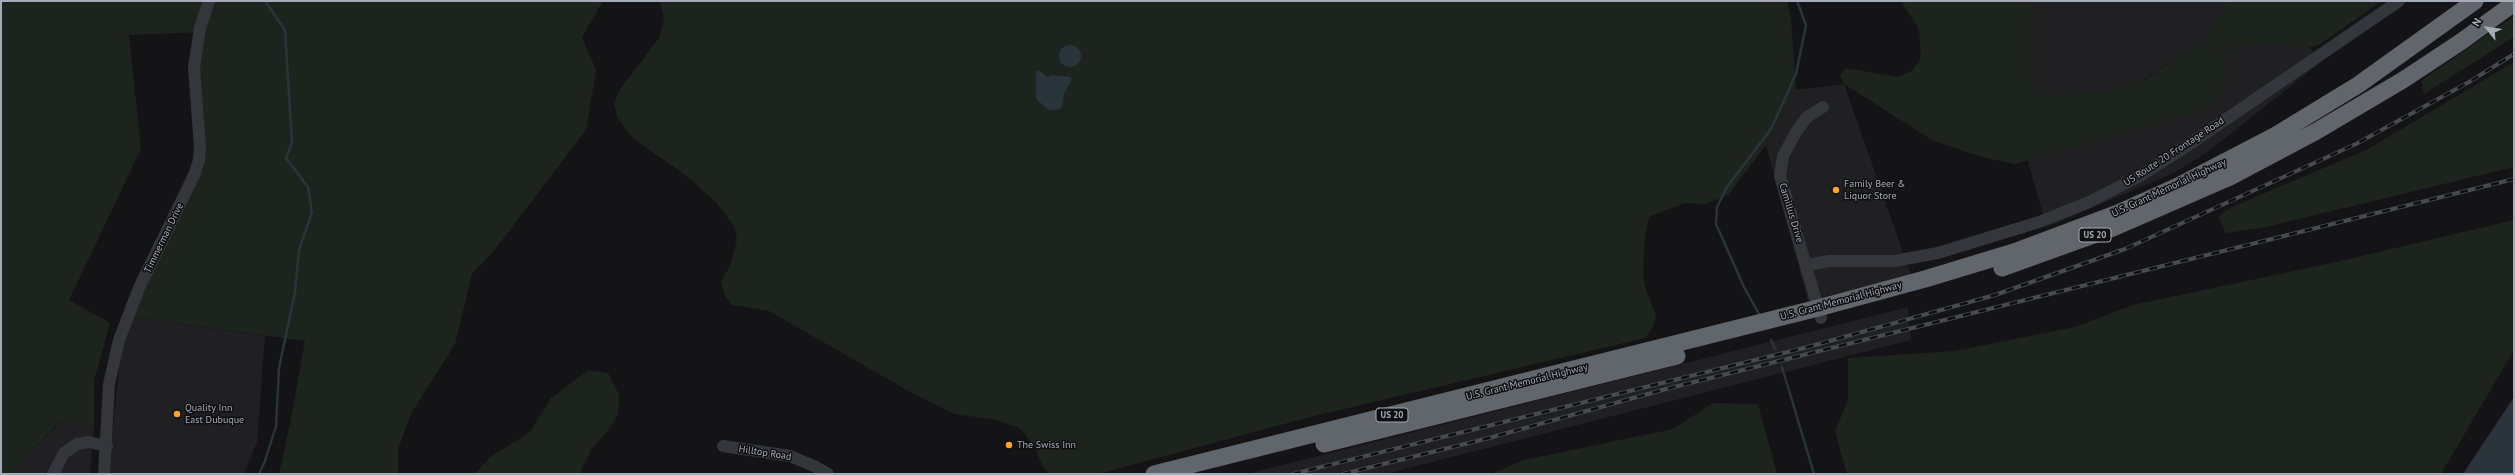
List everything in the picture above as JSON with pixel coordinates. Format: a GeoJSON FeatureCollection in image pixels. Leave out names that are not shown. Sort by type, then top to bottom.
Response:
{"type":"FeatureCollection","features":[{"type":"Feature","properties":{"kind":"highway","name":"U.S. Grant Memorial Highway"},"geometry":{"type":"LineString","coordinates":[[1203,474],[1612,373],[1819,313],[2014,252],[2118,213],[2178,186],[2276,135],[2330,103],[2475,1]]}},
{"type":"Feature","properties":{"kind":"highway","name":"U.S. Grant Memorial Highway"},"geometry":{"type":"LineString","coordinates":[[1154,474],[1819,313],[1912,294],[2027,260],[2162,208],[2230,176],[2315,132],[2402,80],[2462,41],[2514,3]]}},
{"type":"Feature","properties":{"kind":"street","name":"Timmerman Drive"},"geometry":{"type":"LineString","coordinates":[[104,474],[107,446],[109,384],[119,340],[136,295],[195,174],[199,160],[200,147],[194,68],[200,28],[209,1]]}},
{"type":"Feature","properties":{"kind":"street","name":"US Route 20 Frontage Road"},"geometry":{"type":"LineString","coordinates":[[1807,265],[1829,261],[1894,261],[1938,253],[2039,222],[2089,202],[2140,176],[2181,150],[2399,1]]}},
{"type":"Feature","properties":{"kind":"street","name":"Camillus Drive"},"geometry":{"type":"LineString","coordinates":[[1819,313],[1807,265],[1780,178],[1780,165],[1783,156],[1804,122],[1823,107]]}},
{"type":"Feature","properties":{"kind":"street"},"geometry":{"type":"LineString","coordinates":[[52,474],[64,453],[77,444],[88,442],[107,446]]}},
{"type":"Feature","properties":{"kind":"street","name":"Hilltop Road"},"geometry":{"type":"LineString","coordinates":[[722,446],[790,456],[814,466],[828,474]]}},
{"type":"Feature","properties":{"kind":"shaded area"},"geometry":{"type":"Polygon","coordinates":[[[1,1],[603,1],[582,37],[596,70],[586,130],[493,252],[472,274],[455,344],[411,414],[398,449],[398,474],[279,474],[291,419],[305,341],[130,317],[205,142],[198,86],[202,32],[129,35],[141,149],[69,300],[110,323],[94,381],[94,427],[60,421],[9,474],[1,474],[1,1]]]}},
{"type":"Feature","properties":{"kind":"shaded area"},"geometry":{"type":"Polygon","coordinates":[[[660,1],[1787,1],[1791,18],[1796,90],[1766,145],[1728,195],[1705,204],[1684,203],[1649,217],[1645,237],[1643,274],[1646,290],[1656,315],[1653,327],[1645,338],[1310,417],[1098,474],[1049,474],[1042,465],[1034,445],[1019,428],[997,420],[955,414],[912,393],[769,311],[732,305],[724,294],[721,281],[730,266],[737,240],[735,228],[717,203],[689,178],[633,138],[618,119],[614,105],[618,92],[659,38],[664,19],[660,1]]]}},
{"type":"Feature","properties":{"kind":"shaded area"},"geometry":{"type":"Polygon","coordinates":[[[1901,1],[2033,1],[2031,71],[2035,86],[2042,94],[2103,93],[2146,79],[2207,38],[2225,7],[2226,1],[2382,1],[2317,46],[2309,47],[2281,44],[2237,46],[2228,52],[2224,87],[2208,106],[2196,113],[2015,164],[1978,156],[1932,140],[1844,84],[1840,75],[1845,68],[1897,77],[1912,71],[1921,57],[1919,29],[1901,1]]]}},
{"type":"Feature","properties":{"kind":"shaded area"},"geometry":{"type":"Polygon","coordinates":[[[2024,1],[2265,1],[2083,119],[2020,88],[2024,1]]]}},
{"type":"Feature","properties":{"kind":"shaded area"},"geometry":{"type":"Polygon","coordinates":[[[2514,16],[2514,37],[2424,94],[2421,81],[2514,16]]]}},
{"type":"Feature","properties":{"kind":"shaded area"},"geometry":{"type":"Polygon","coordinates":[[[2302,38],[2321,62],[2209,151],[2174,173],[2047,227],[2027,159],[2185,116],[2219,90],[2230,43],[2302,38]]]}},
{"type":"Feature","properties":{"kind":"shaded area"},"geometry":{"type":"Polygon","coordinates":[[[1070,45],[1078,48],[1081,56],[1078,64],[1070,67],[1062,64],[1059,56],[1062,48],[1070,45]]]}},
{"type":"Feature","properties":{"kind":"shaded area"},"geometry":{"type":"Polygon","coordinates":[[[2514,62],[2514,167],[2266,227],[2225,233],[2218,216],[2232,207],[2368,149],[2514,62]]]}},
{"type":"Feature","properties":{"kind":"shaded area"},"geometry":{"type":"Polygon","coordinates":[[[1039,70],[1047,77],[1052,75],[1070,77],[1072,79],[1064,94],[1062,107],[1057,110],[1049,110],[1036,99],[1036,72],[1039,70]]]}},
{"type":"Feature","properties":{"kind":"shaded area"},"geometry":{"type":"Polygon","coordinates":[[[1844,84],[1911,275],[1808,301],[1766,145],[1796,90],[1844,84]]]}},
{"type":"Feature","properties":{"kind":"shaded area"},"geometry":{"type":"Polygon","coordinates":[[[2514,220],[2514,350],[2441,474],[1847,474],[1835,431],[1848,400],[1848,358],[1955,351],[2075,327],[2133,305],[2336,262],[2514,220]]]}},
{"type":"Feature","properties":{"kind":"shaded area"},"geometry":{"type":"Polygon","coordinates":[[[1908,307],[1911,340],[1385,474],[1247,474],[1908,307]]]}},
{"type":"Feature","properties":{"kind":"shaded area"},"geometry":{"type":"Polygon","coordinates":[[[130,317],[265,336],[257,442],[244,474],[108,474],[120,361],[130,317]]]}},
{"type":"Feature","properties":{"kind":"shaded area"},"geometry":{"type":"Polygon","coordinates":[[[589,370],[608,373],[619,395],[618,414],[608,431],[592,448],[579,474],[475,474],[489,458],[530,432],[551,398],[589,370]]]}},
{"type":"Feature","properties":{"kind":"shaded area"},"geometry":{"type":"Polygon","coordinates":[[[2514,397],[2514,474],[2463,474],[2514,397]]]}},
{"type":"Feature","properties":{"kind":"shaded area"},"geometry":{"type":"Polygon","coordinates":[[[1713,403],[1758,404],[1777,474],[1491,474],[1524,460],[1673,429],[1713,403]]]}},
{"type":"Feature","properties":{"kind":"shaded area"},"geometry":{"type":"Polygon","coordinates":[[[61,421],[94,427],[90,474],[9,474],[61,421]]]}},
{"type":"Feature","properties":{"kind":"waterway"},"geometry":{"type":"LineString","coordinates":[[259,474],[265,461],[276,426],[279,368],[295,292],[299,250],[312,212],[308,187],[286,158],[292,142],[285,30],[265,1]]}},
{"type":"Feature","properties":{"kind":"waterway"},"geometry":{"type":"LineString","coordinates":[[1759,314],[1744,287],[1716,224],[1717,207],[1727,187],[1771,129],[1796,74],[1806,25],[1797,1]]}},
{"type":"Feature","properties":{"kind":"waterway"},"geometry":{"type":"LineString","coordinates":[[1771,340],[1775,349]]}},
{"type":"Feature","properties":{"kind":"waterway"},"geometry":{"type":"LineString","coordinates":[[1782,367],[1814,474]]}},
{"type":"Feature","properties":{"kind":"railway"},"geometry":{"type":"LineString","coordinates":[[1293,474],[1808,347],[1995,295],[2125,249],[2356,144],[2469,82],[2514,54]]}},
{"type":"Feature","properties":{"kind":"railway"},"geometry":{"type":"LineString","coordinates":[[1343,474],[1489,438],[1666,389],[2514,179]]}},
{"type":"Feature","properties":{"kind":"place","name":"Family Beer & Liquor Store"},"geometry":{"type":"Point","coordinates":[1836,190]}},
{"type":"Feature","properties":{"kind":"place","name":"Quality Inn East Dubuque"},"geometry":{"type":"Point","coordinates":[177,414]}},
{"type":"Feature","properties":{"kind":"place","name":"The Swiss Inn"},"geometry":{"type":"Point","coordinates":[1009,445]}}]}
